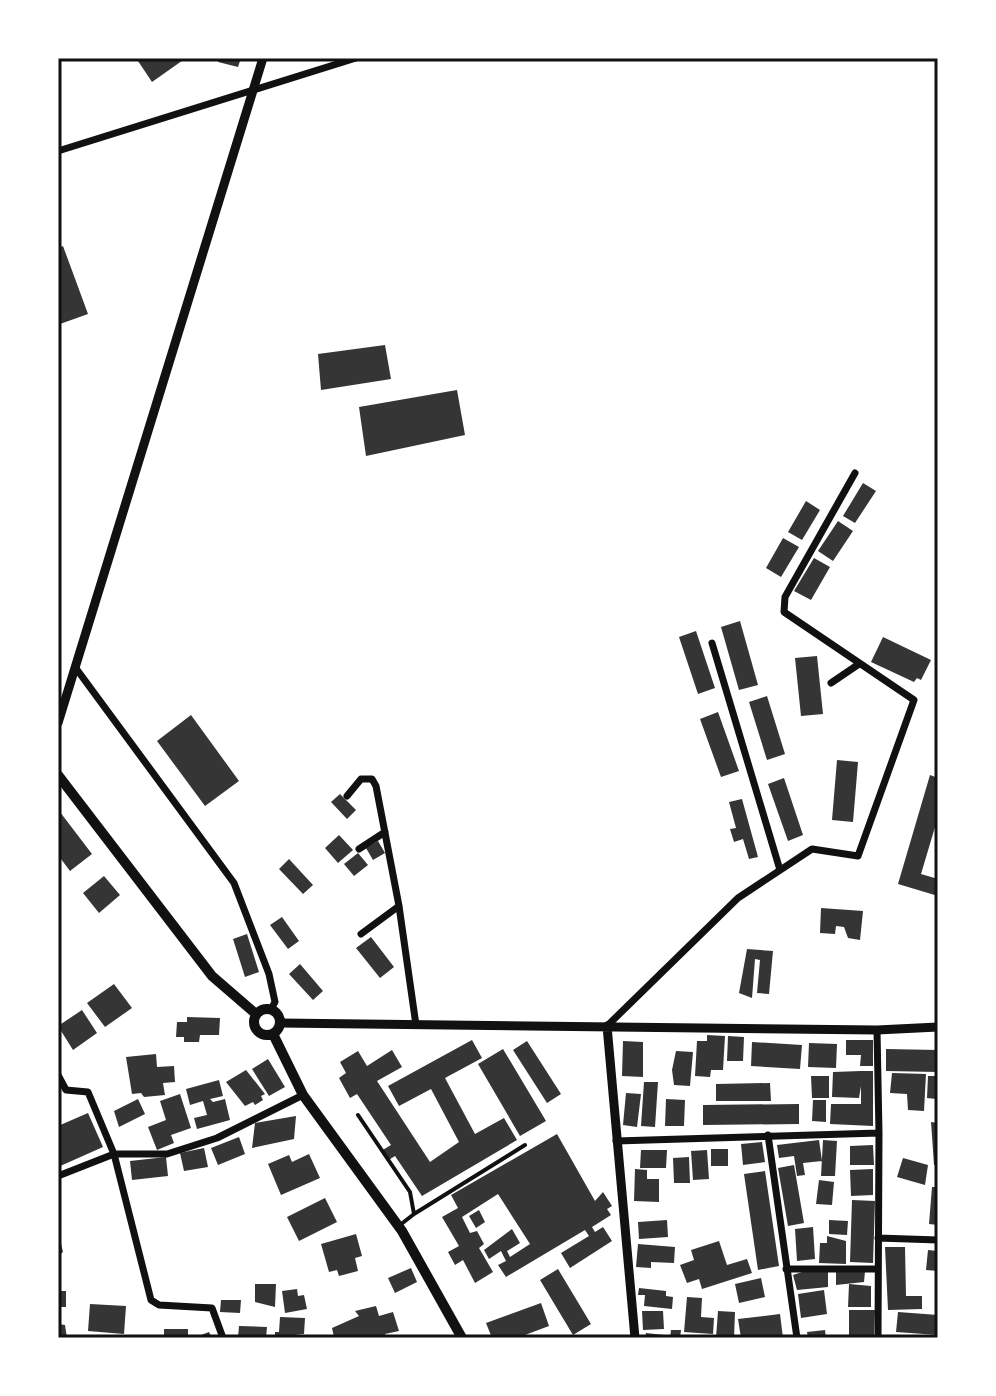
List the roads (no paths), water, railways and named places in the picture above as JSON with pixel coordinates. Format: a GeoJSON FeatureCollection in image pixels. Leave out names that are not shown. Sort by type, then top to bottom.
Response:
{"type":"FeatureCollection","features":[{"type":"Feature","properties":{"kind":"main road"},"geometry":{"type":"LineString","coordinates":[[58,775],[212,976],[256,1014]]}},
{"type":"Feature","properties":{"kind":"main road"},"geometry":{"type":"LineString","coordinates":[[256,1014],[271,1009],[280,1023],[273,1034]]}},
{"type":"Feature","properties":{"kind":"main road"},"geometry":{"type":"LineString","coordinates":[[256,1014],[254,1023],[257,1031],[273,1034]]}},
{"type":"Feature","properties":{"kind":"main road"},"geometry":{"type":"LineString","coordinates":[[273,1034],[303,1095],[398,1226],[462,1338]]}},
{"type":"Feature","properties":{"kind":"street"},"geometry":{"type":"LineString","coordinates":[[58,723],[263,58]]}},
{"type":"Feature","properties":{"kind":"street"},"geometry":{"type":"LineString","coordinates":[[324,58],[327,68]]}},
{"type":"Feature","properties":{"kind":"street"},"geometry":{"type":"LineString","coordinates":[[58,151],[253,93],[356,58]]}},
{"type":"Feature","properties":{"kind":"street"},"geometry":{"type":"LineString","coordinates":[[607,1026],[738,898],[812,849],[858,856],[914,700],[784,612],[785,597],[855,473]]}},
{"type":"Feature","properties":{"kind":"street"},"geometry":{"type":"LineString","coordinates":[[712,643],[780,870]]}},
{"type":"Feature","properties":{"kind":"street"},"geometry":{"type":"LineString","coordinates":[[831,683],[859,664]]}},
{"type":"Feature","properties":{"kind":"street"},"geometry":{"type":"LineString","coordinates":[[75,667],[234,883],[269,974],[275,1002],[271,1009]]}},
{"type":"Feature","properties":{"kind":"street"},"geometry":{"type":"LineString","coordinates":[[347,796],[361,779],[372,779],[399,906],[416,1025]]}},
{"type":"Feature","properties":{"kind":"street"},"geometry":{"type":"LineString","coordinates":[[359,849],[385,832]]}},
{"type":"Feature","properties":{"kind":"street"},"geometry":{"type":"LineString","coordinates":[[361,934],[399,906]]}},
{"type":"Feature","properties":{"kind":"street"},"geometry":{"type":"LineString","coordinates":[[280,1023],[877,1030],[938,1027]]}},
{"type":"Feature","properties":{"kind":"street"},"geometry":{"type":"LineString","coordinates":[[607,1026],[635,1338]]}},
{"type":"Feature","properties":{"kind":"street"},"geometry":{"type":"LineString","coordinates":[[877,1030],[878,1338]]}},
{"type":"Feature","properties":{"kind":"street"},"geometry":{"type":"LineString","coordinates":[[58,1075],[66,1090],[88,1092],[114,1154],[151,1300],[159,1305],[212,1308],[223,1338]]}},
{"type":"Feature","properties":{"kind":"street"},"geometry":{"type":"LineString","coordinates":[[58,1176],[114,1154],[167,1154],[217,1138],[303,1095]]}},
{"type":"Feature","properties":{"kind":"street"},"geometry":{"type":"LineString","coordinates":[[616,1141],[879,1133]]}},
{"type":"Feature","properties":{"kind":"street"},"geometry":{"type":"LineString","coordinates":[[768,1135],[797,1338]]}},
{"type":"Feature","properties":{"kind":"street"},"geometry":{"type":"LineString","coordinates":[[878,1238],[938,1240]]}},
{"type":"Feature","properties":{"kind":"street"},"geometry":{"type":"LineString","coordinates":[[786,1269],[878,1269]]}},
{"type":"Feature","properties":{"kind":"lane"},"geometry":{"type":"LineString","coordinates":[[358,1115],[410,1192],[414,1214]]}},
{"type":"Feature","properties":{"kind":"lane"},"geometry":{"type":"LineString","coordinates":[[398,1226],[525,1145]]}}]}
